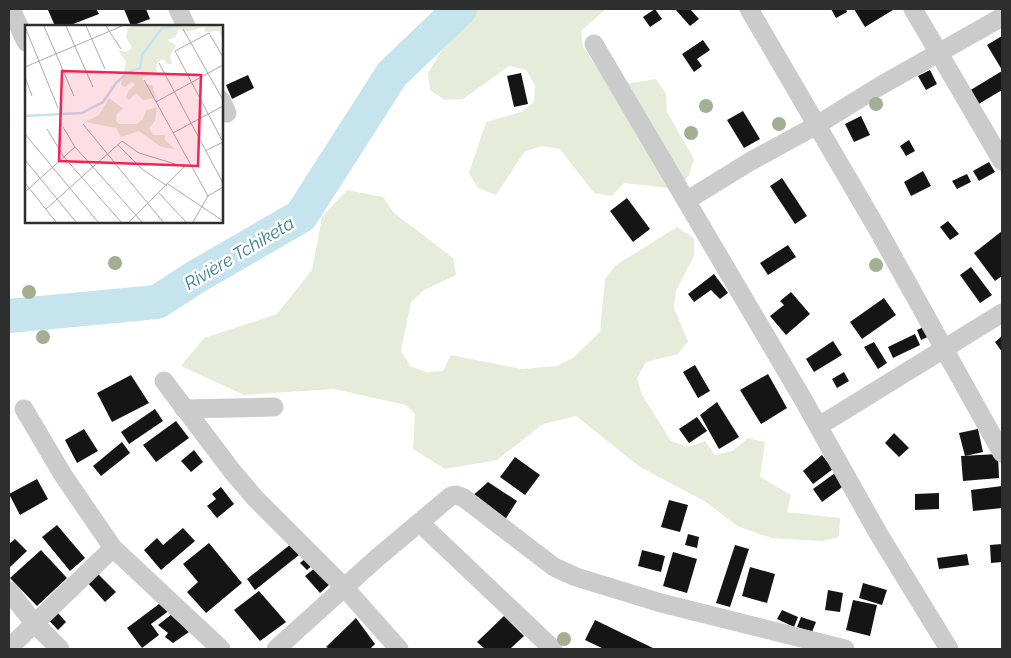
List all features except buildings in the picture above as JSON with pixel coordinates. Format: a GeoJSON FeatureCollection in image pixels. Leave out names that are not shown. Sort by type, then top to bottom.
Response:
{"type":"FeatureCollection","features":[{"type":"Feature","properties":{"kind":"street"},"geometry":{"type":"LineString","coordinates":[[11,9],[25,40]]}},
{"type":"Feature","properties":{"kind":"street"},"geometry":{"type":"LineString","coordinates":[[178,9],[186,25]]}},
{"type":"Feature","properties":{"kind":"street"},"geometry":{"type":"LineString","coordinates":[[749,9],[946,349],[1002,453]]}},
{"type":"Feature","properties":{"kind":"street"},"geometry":{"type":"LineString","coordinates":[[913,9],[1002,161]]}},
{"type":"Feature","properties":{"kind":"street"},"geometry":{"type":"LineString","coordinates":[[686,201],[751,161],[817,125],[1002,16]]}},
{"type":"Feature","properties":{"kind":"street"},"geometry":{"type":"LineString","coordinates":[[594,44],[819,426],[940,645]]}},
{"type":"Feature","properties":{"kind":"street"},"geometry":{"type":"LineString","coordinates":[[819,426],[1002,313]]}},
{"type":"Feature","properties":{"kind":"street"},"geometry":{"type":"LineString","coordinates":[[164,381],[232,471],[255,498],[344,587],[399,649]]}},
{"type":"Feature","properties":{"kind":"street"},"geometry":{"type":"LineString","coordinates":[[184,408],[274,407]]}},
{"type":"Feature","properties":{"kind":"street"},"geometry":{"type":"LineString","coordinates":[[24,409],[63,474],[113,548],[221,649]]}},
{"type":"Feature","properties":{"kind":"street"},"geometry":{"type":"LineString","coordinates":[[276,649],[344,587],[451,496],[461,496],[554,567],[576,577],[661,604],[845,649]]}},
{"type":"Feature","properties":{"kind":"street"},"geometry":{"type":"LineString","coordinates":[[420,522],[553,649]]}},
{"type":"Feature","properties":{"kind":"street"},"geometry":{"type":"LineString","coordinates":[[9,648],[113,548]]}},
{"type":"Feature","properties":{"kind":"street"},"geometry":{"type":"LineString","coordinates":[[9,591],[35,624],[60,649]]}},
{"type":"Feature","properties":{"kind":"green space"},"geometry":{"type":"Polygon","coordinates":[[[457,9],[606,9],[581,31],[583,47],[604,78],[619,85],[656,79],[666,94],[667,112],[694,159],[689,175],[678,189],[624,183],[612,196],[594,193],[560,149],[542,146],[525,151],[496,195],[478,188],[469,173],[486,122],[521,112],[534,102],[535,85],[526,70],[509,66],[463,99],[445,100],[430,90],[428,73],[456,27],[457,9]]]}},
{"type":"Feature","properties":{"kind":"green space"},"geometry":{"type":"Polygon","coordinates":[[[347,190],[383,197],[394,213],[453,258],[456,275],[424,290],[411,302],[401,351],[410,366],[426,372],[443,371],[451,355],[522,369],[557,366],[573,358],[600,332],[605,279],[616,265],[677,227],[694,238],[694,256],[676,291],[674,308],[688,341],[678,354],[646,362],[637,378],[642,395],[671,441],[689,447],[705,441],[715,455],[732,451],[748,438],[765,442],[760,477],[791,495],[787,512],[840,518],[839,537],[823,541],[771,538],[737,526],[706,502],[640,467],[576,416],[543,424],[497,460],[445,469],[413,449],[415,414],[406,405],[334,389],[244,395],[181,366],[204,338],[277,314],[312,270],[322,217],[347,190]]]}},
{"type":"Feature","properties":{"kind":"waterway","name":"Rivière Tchiketa"},"geometry":{"type":"LineString","coordinates":[[9,316],[157,302],[194,278],[301,216],[392,74],[460,9]]}}]}
